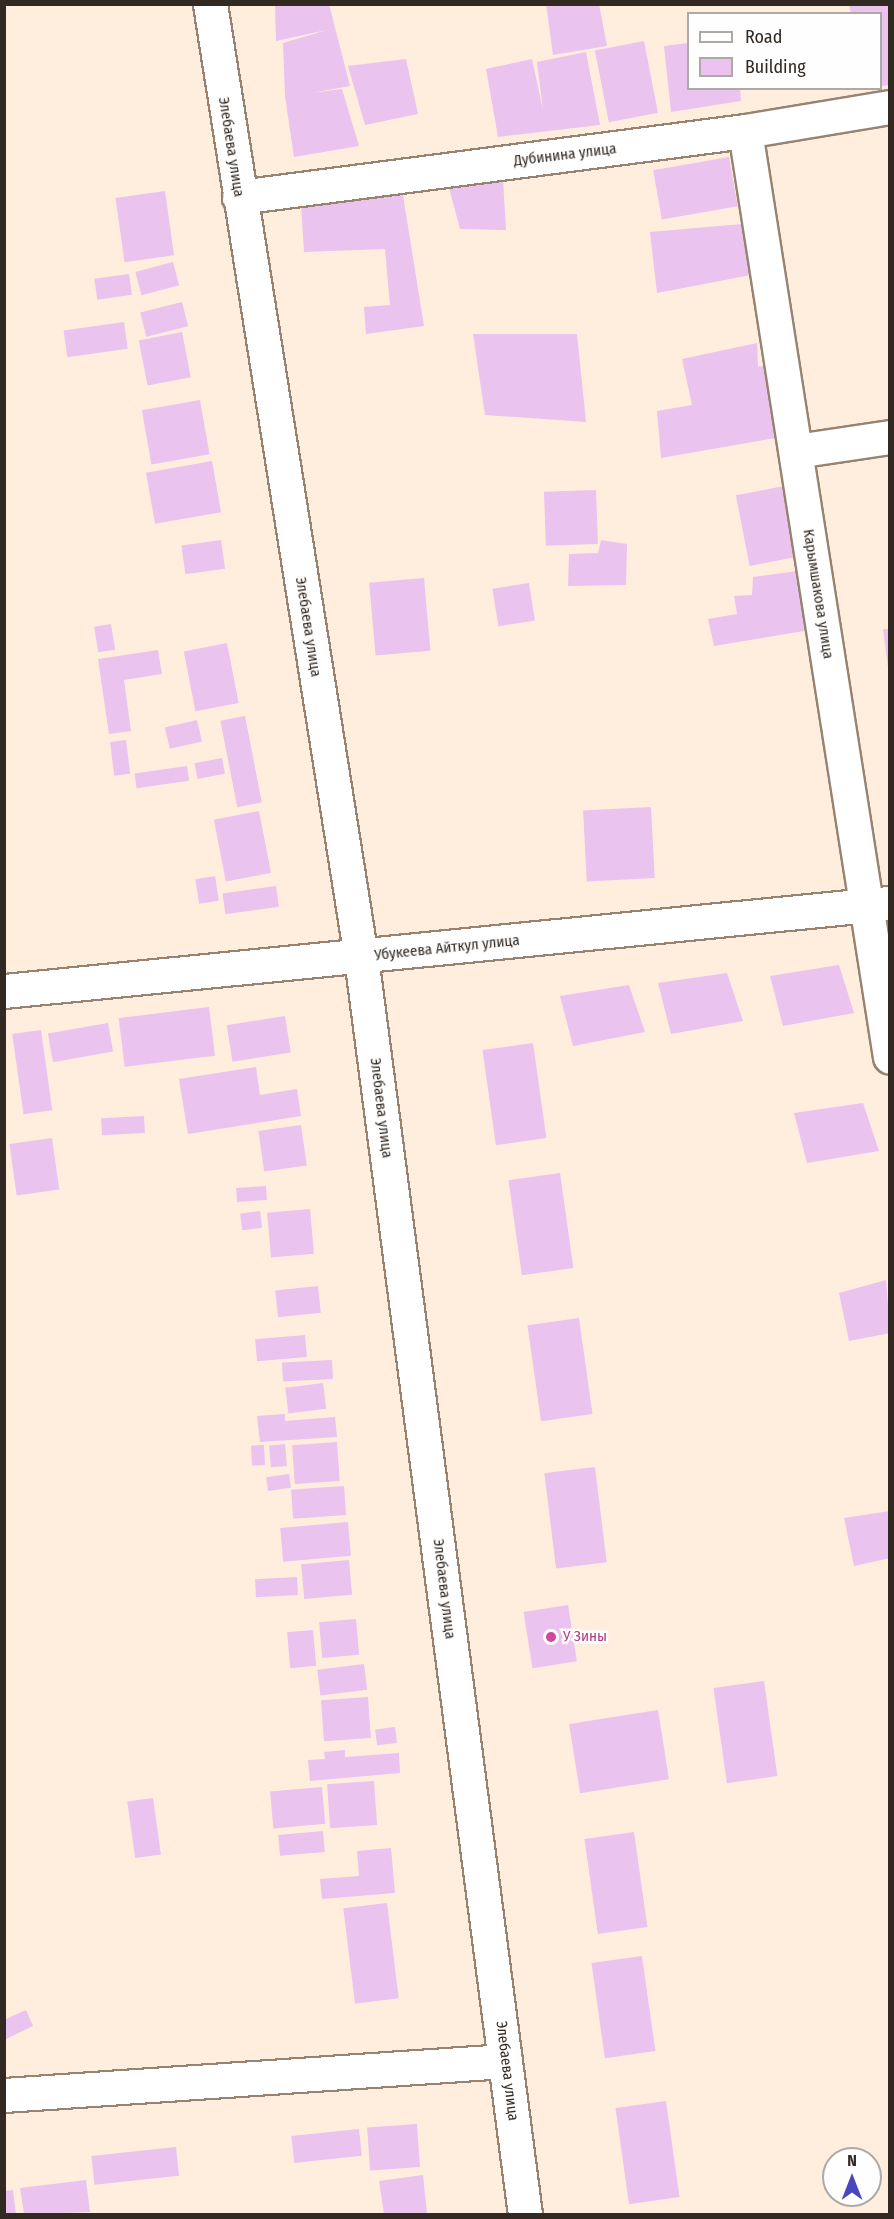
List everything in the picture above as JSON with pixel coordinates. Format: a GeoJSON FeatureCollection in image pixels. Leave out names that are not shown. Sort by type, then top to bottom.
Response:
{"type":"FeatureCollection","features":[{"type":"Feature","properties":{"kind":"street","name":"Элебаева улица"},"geometry":{"type":"LineString","coordinates":[[210,4],[361,957],[525,2214]]}},
{"type":"Feature","properties":{"kind":"street","name":"Дубинина улица"},"geometry":{"type":"LineString","coordinates":[[239,197],[745,131],[890,107]]}},
{"type":"Feature","properties":{"kind":"street","name":"Карымшакова улица"},"geometry":{"type":"LineString","coordinates":[[745,131],[796,451],[878,905],[890,1057]]}},
{"type":"Feature","properties":{"kind":"street"},"geometry":{"type":"LineString","coordinates":[[796,451],[890,437]]}},
{"type":"Feature","properties":{"kind":"street","name":"Убукеева Айткул улица"},"geometry":{"type":"LineString","coordinates":[[4,991],[878,905]]}},
{"type":"Feature","properties":{"kind":"street"},"geometry":{"type":"LineString","coordinates":[[4,2096],[505,2061]]}},
{"type":"Feature","properties":{"kind":"building"},"geometry":{"type":"Polygon","coordinates":[[[275,4],[329,4],[350,86],[311,93],[342,89],[359,146],[294,157],[285,96],[283,43],[327,30],[276,41],[275,4]]]}},
{"type":"Feature","properties":{"kind":"building"},"geometry":{"type":"Polygon","coordinates":[[[546,4],[599,4],[607,46],[553,55],[546,4]]]}},
{"type":"Feature","properties":{"kind":"building"},"geometry":{"type":"Polygon","coordinates":[[[849,4],[890,4],[890,85],[882,86],[882,12],[851,12],[849,4]]]}},
{"type":"Feature","properties":{"kind":"building"},"geometry":{"type":"Polygon","coordinates":[[[644,41],[658,113],[609,122],[595,51],[644,41]]]}},
{"type":"Feature","properties":{"kind":"building"},"geometry":{"type":"Polygon","coordinates":[[[687,43],[687,90],[740,90],[741,101],[671,112],[664,46],[687,43]]]}},
{"type":"Feature","properties":{"kind":"building"},"geometry":{"type":"Polygon","coordinates":[[[586,52],[600,125],[498,137],[486,69],[532,59],[543,110],[537,62],[586,52]]]}},
{"type":"Feature","properties":{"kind":"building"},"geometry":{"type":"Polygon","coordinates":[[[406,59],[418,114],[365,125],[348,66],[406,59]]]}},
{"type":"Feature","properties":{"kind":"building"},"geometry":{"type":"Polygon","coordinates":[[[729,157],[738,206],[662,220],[653,170],[729,157]]]}},
{"type":"Feature","properties":{"kind":"building"},"geometry":{"type":"Polygon","coordinates":[[[503,180],[506,230],[460,229],[448,184],[503,180]]]}},
{"type":"Feature","properties":{"kind":"building"},"geometry":{"type":"Polygon","coordinates":[[[402,189],[424,326],[366,334],[364,307],[390,305],[385,249],[304,252],[301,204],[402,189]]]}},
{"type":"Feature","properties":{"kind":"building"},"geometry":{"type":"Polygon","coordinates":[[[165,191],[174,255],[125,262],[115,198],[165,191]]]}},
{"type":"Feature","properties":{"kind":"building"},"geometry":{"type":"Polygon","coordinates":[[[742,224],[751,275],[657,293],[650,232],[742,224]]]}},
{"type":"Feature","properties":{"kind":"building"},"geometry":{"type":"Polygon","coordinates":[[[173,262],[179,285],[142,295],[135,272],[173,262]]]}},
{"type":"Feature","properties":{"kind":"building"},"geometry":{"type":"Polygon","coordinates":[[[129,274],[132,295],[97,300],[94,279],[129,274]]]}},
{"type":"Feature","properties":{"kind":"building"},"geometry":{"type":"Polygon","coordinates":[[[182,302],[188,326],[146,337],[140,312],[182,302]]]}},
{"type":"Feature","properties":{"kind":"building"},"geometry":{"type":"Polygon","coordinates":[[[124,322],[128,349],[67,357],[64,330],[124,322]]]}},
{"type":"Feature","properties":{"kind":"building"},"geometry":{"type":"Polygon","coordinates":[[[182,332],[191,377],[148,386],[139,340],[182,332]]]}},
{"type":"Feature","properties":{"kind":"building"},"geometry":{"type":"Polygon","coordinates":[[[473,334],[577,334],[586,422],[485,415],[473,334]]]}},
{"type":"Feature","properties":{"kind":"building"},"geometry":{"type":"Polygon","coordinates":[[[757,343],[758,366],[767,367],[781,437],[661,458],[657,411],[692,405],[682,359],[757,343]]]}},
{"type":"Feature","properties":{"kind":"building"},"geometry":{"type":"Polygon","coordinates":[[[200,400],[210,454],[151,464],[142,410],[200,400]]]}},
{"type":"Feature","properties":{"kind":"building"},"geometry":{"type":"Polygon","coordinates":[[[212,461],[221,512],[155,524],[146,473],[212,461]]]}},
{"type":"Feature","properties":{"kind":"building"},"geometry":{"type":"Polygon","coordinates":[[[784,486],[798,557],[750,566],[736,495],[784,486]]]}},
{"type":"Feature","properties":{"kind":"building"},"geometry":{"type":"Polygon","coordinates":[[[596,490],[598,544],[546,546],[544,492],[596,490]]]}},
{"type":"Feature","properties":{"kind":"building"},"geometry":{"type":"Polygon","coordinates":[[[221,540],[225,569],[185,574],[181,546],[221,540]]]}},
{"type":"Feature","properties":{"kind":"building"},"geometry":{"type":"Polygon","coordinates":[[[601,540],[627,544],[626,585],[568,586],[569,554],[598,553],[601,540]]]}},
{"type":"Feature","properties":{"kind":"building"},"geometry":{"type":"Polygon","coordinates":[[[798,571],[810,630],[714,646],[708,619],[737,614],[734,596],[752,595],[753,577],[798,571]]]}},
{"type":"Feature","properties":{"kind":"building"},"geometry":{"type":"Polygon","coordinates":[[[424,578],[430,651],[376,656],[369,583],[424,578]]]}},
{"type":"Feature","properties":{"kind":"building"},"geometry":{"type":"Polygon","coordinates":[[[529,583],[535,621],[498,626],[492,589],[529,583]]]}},
{"type":"Feature","properties":{"kind":"building"},"geometry":{"type":"Polygon","coordinates":[[[111,624],[115,650],[98,652],[94,627],[111,624]]]}},
{"type":"Feature","properties":{"kind":"building"},"geometry":{"type":"Polygon","coordinates":[[[883,629],[890,629],[890,667],[888,667],[883,629]]]}},
{"type":"Feature","properties":{"kind":"building"},"geometry":{"type":"Polygon","coordinates":[[[227,643],[239,703],[195,711],[184,651],[227,643]]]}},
{"type":"Feature","properties":{"kind":"building"},"geometry":{"type":"Polygon","coordinates":[[[158,650],[162,674],[124,680],[131,731],[109,734],[98,659],[158,650]]]}},
{"type":"Feature","properties":{"kind":"building"},"geometry":{"type":"Polygon","coordinates":[[[245,716],[262,802],[237,807],[220,721],[245,716]]]}},
{"type":"Feature","properties":{"kind":"building"},"geometry":{"type":"Polygon","coordinates":[[[197,720],[202,741],[170,749],[165,727],[197,720]]]}},
{"type":"Feature","properties":{"kind":"building"},"geometry":{"type":"Polygon","coordinates":[[[126,740],[130,774],[114,776],[110,742],[126,740]]]}},
{"type":"Feature","properties":{"kind":"building"},"geometry":{"type":"Polygon","coordinates":[[[222,758],[225,774],[198,779],[195,763],[222,758]]]}},
{"type":"Feature","properties":{"kind":"building"},"geometry":{"type":"Polygon","coordinates":[[[187,766],[189,781],[137,788],[135,773],[187,766]]]}},
{"type":"Feature","properties":{"kind":"building"},"geometry":{"type":"Polygon","coordinates":[[[651,807],[655,878],[587,881],[583,811],[651,807]]]}},
{"type":"Feature","properties":{"kind":"building"},"geometry":{"type":"Polygon","coordinates":[[[259,811],[271,873],[226,882],[214,820],[259,811]]]}},
{"type":"Feature","properties":{"kind":"building"},"geometry":{"type":"Polygon","coordinates":[[[215,876],[219,901],[199,904],[195,879],[215,876]]]}},
{"type":"Feature","properties":{"kind":"building"},"geometry":{"type":"Polygon","coordinates":[[[276,886],[279,907],[225,914],[223,894],[276,886]]]}},
{"type":"Feature","properties":{"kind":"building"},"geometry":{"type":"Polygon","coordinates":[[[839,965],[854,1013],[783,1026],[770,976],[839,965]]]}},
{"type":"Feature","properties":{"kind":"building"},"geometry":{"type":"Polygon","coordinates":[[[727,973],[743,1021],[671,1034],[658,983],[727,973]]]}},
{"type":"Feature","properties":{"kind":"building"},"geometry":{"type":"Polygon","coordinates":[[[629,985],[645,1032],[573,1046],[560,996],[629,985]]]}},
{"type":"Feature","properties":{"kind":"building"},"geometry":{"type":"Polygon","coordinates":[[[209,1007],[215,1056],[125,1067],[119,1018],[209,1007]]]}},
{"type":"Feature","properties":{"kind":"building"},"geometry":{"type":"Polygon","coordinates":[[[285,1016],[291,1053],[233,1062],[227,1025],[285,1016]]]}},
{"type":"Feature","properties":{"kind":"building"},"geometry":{"type":"Polygon","coordinates":[[[108,1023],[113,1052],[53,1062],[48,1034],[108,1023]]]}},
{"type":"Feature","properties":{"kind":"building"},"geometry":{"type":"Polygon","coordinates":[[[41,1030],[52,1110],[24,1114],[12,1034],[41,1030]]]}},
{"type":"Feature","properties":{"kind":"building"},"geometry":{"type":"Polygon","coordinates":[[[533,1043],[546,1138],[496,1145],[482,1050],[533,1043]]]}},
{"type":"Feature","properties":{"kind":"building"},"geometry":{"type":"Polygon","coordinates":[[[256,1067],[260,1095],[297,1089],[301,1116],[188,1134],[179,1079],[256,1067]]]}},
{"type":"Feature","properties":{"kind":"building"},"geometry":{"type":"Polygon","coordinates":[[[863,1103],[879,1151],[807,1163],[794,1113],[863,1103]]]}},
{"type":"Feature","properties":{"kind":"building"},"geometry":{"type":"Polygon","coordinates":[[[144,1116],[145,1133],[102,1135],[101,1118],[144,1116]]]}},
{"type":"Feature","properties":{"kind":"building"},"geometry":{"type":"Polygon","coordinates":[[[301,1125],[307,1166],[264,1172],[258,1131],[301,1125]]]}},
{"type":"Feature","properties":{"kind":"building"},"geometry":{"type":"Polygon","coordinates":[[[52,1138],[59,1189],[17,1195],[9,1144],[52,1138]]]}},
{"type":"Feature","properties":{"kind":"building"},"geometry":{"type":"Polygon","coordinates":[[[560,1173],[573,1268],[522,1275],[509,1180],[560,1173]]]}},
{"type":"Feature","properties":{"kind":"building"},"geometry":{"type":"Polygon","coordinates":[[[266,1186],[267,1200],[237,1202],[236,1188],[266,1186]]]}},
{"type":"Feature","properties":{"kind":"building"},"geometry":{"type":"Polygon","coordinates":[[[310,1209],[314,1254],[271,1258],[267,1213],[310,1209]]]}},
{"type":"Feature","properties":{"kind":"building"},"geometry":{"type":"Polygon","coordinates":[[[260,1211],[262,1228],[242,1230],[240,1213],[260,1211]]]}},
{"type":"Feature","properties":{"kind":"building"},"geometry":{"type":"Polygon","coordinates":[[[886,1280],[890,1333],[849,1341],[839,1293],[886,1280]]]}},
{"type":"Feature","properties":{"kind":"building"},"geometry":{"type":"Polygon","coordinates":[[[318,1286],[321,1313],[278,1317],[275,1290],[318,1286]]]}},
{"type":"Feature","properties":{"kind":"building"},"geometry":{"type":"Polygon","coordinates":[[[579,1318],[592,1414],[541,1421],[528,1325],[579,1318]]]}},
{"type":"Feature","properties":{"kind":"building"},"geometry":{"type":"Polygon","coordinates":[[[305,1335],[307,1357],[257,1361],[255,1339],[305,1335]]]}},
{"type":"Feature","properties":{"kind":"building"},"geometry":{"type":"Polygon","coordinates":[[[332,1360],[333,1379],[283,1382],[282,1363],[332,1360]]]}},
{"type":"Feature","properties":{"kind":"building"},"geometry":{"type":"Polygon","coordinates":[[[323,1383],[326,1409],[288,1413],[285,1388],[323,1383]]]}},
{"type":"Feature","properties":{"kind":"building"},"geometry":{"type":"Polygon","coordinates":[[[285,1414],[285,1421],[335,1417],[337,1437],[260,1442],[257,1416],[285,1414]]]}},
{"type":"Feature","properties":{"kind":"building"},"geometry":{"type":"Polygon","coordinates":[[[337,1442],[340,1481],[295,1484],[292,1445],[337,1442]]]}},
{"type":"Feature","properties":{"kind":"building"},"geometry":{"type":"Polygon","coordinates":[[[285,1444],[287,1466],[271,1467],[269,1445],[285,1444]]]}},
{"type":"Feature","properties":{"kind":"building"},"geometry":{"type":"Polygon","coordinates":[[[264,1445],[265,1465],[252,1466],[251,1446],[264,1445]]]}},
{"type":"Feature","properties":{"kind":"building"},"geometry":{"type":"Polygon","coordinates":[[[595,1467],[607,1562],[556,1568],[544,1473],[595,1467]]]}},
{"type":"Feature","properties":{"kind":"building"},"geometry":{"type":"Polygon","coordinates":[[[289,1474],[291,1488],[268,1491],[266,1477],[289,1474]]]}},
{"type":"Feature","properties":{"kind":"building"},"geometry":{"type":"Polygon","coordinates":[[[344,1486],[346,1515],[293,1519],[291,1490],[344,1486]]]}},
{"type":"Feature","properties":{"kind":"building"},"geometry":{"type":"Polygon","coordinates":[[[890,1511],[890,1558],[854,1566],[844,1518],[890,1511]]]}},
{"type":"Feature","properties":{"kind":"building"},"geometry":{"type":"Polygon","coordinates":[[[348,1522],[351,1556],[283,1562],[280,1528],[348,1522]]]}},
{"type":"Feature","properties":{"kind":"building"},"geometry":{"type":"Polygon","coordinates":[[[349,1560],[352,1595],[304,1599],[301,1564],[349,1560]]]}},
{"type":"Feature","properties":{"kind":"building"},"geometry":{"type":"Polygon","coordinates":[[[297,1577],[298,1595],[256,1597],[255,1579],[297,1577]]]}},
{"type":"Feature","properties":{"kind":"building","name":"У Зины"},"geometry":{"type":"Polygon","coordinates":[[[568,1605],[577,1661],[532,1668],[524,1612],[568,1605]]]}},
{"type":"Feature","properties":{"kind":"building"},"geometry":{"type":"Polygon","coordinates":[[[356,1619],[359,1655],[322,1658],[319,1622],[356,1619]]]}},
{"type":"Feature","properties":{"kind":"building"},"geometry":{"type":"Polygon","coordinates":[[[313,1630],[316,1666],[290,1668],[287,1632],[313,1630]]]}},
{"type":"Feature","properties":{"kind":"building"},"geometry":{"type":"Polygon","coordinates":[[[364,1664],[367,1690],[321,1696],[317,1670],[364,1664]]]}},
{"type":"Feature","properties":{"kind":"building"},"geometry":{"type":"Polygon","coordinates":[[[764,1681],[777,1776],[727,1783],[713,1688],[764,1681]]]}},
{"type":"Feature","properties":{"kind":"building"},"geometry":{"type":"Polygon","coordinates":[[[368,1697],[371,1738],[324,1741],[321,1700],[368,1697]]]}},
{"type":"Feature","properties":{"kind":"building"},"geometry":{"type":"Polygon","coordinates":[[[658,1710],[669,1779],[580,1793],[569,1724],[658,1710]]]}},
{"type":"Feature","properties":{"kind":"building"},"geometry":{"type":"Polygon","coordinates":[[[395,1727],[397,1743],[377,1745],[375,1729],[395,1727]]]}},
{"type":"Feature","properties":{"kind":"building"},"geometry":{"type":"Polygon","coordinates":[[[345,1750],[345,1757],[399,1753],[400,1773],[310,1781],[308,1760],[325,1759],[324,1752],[345,1750]]]}},
{"type":"Feature","properties":{"kind":"building"},"geometry":{"type":"Polygon","coordinates":[[[374,1781],[377,1825],[330,1828],[327,1784],[374,1781]]]}},
{"type":"Feature","properties":{"kind":"building"},"geometry":{"type":"Polygon","coordinates":[[[322,1787],[325,1824],[273,1828],[270,1792],[322,1787]]]}},
{"type":"Feature","properties":{"kind":"building"},"geometry":{"type":"Polygon","coordinates":[[[153,1798],[161,1854],[135,1858],[127,1802],[153,1798]]]}},
{"type":"Feature","properties":{"kind":"building"},"geometry":{"type":"Polygon","coordinates":[[[323,1831],[325,1852],[280,1856],[278,1835],[323,1831]]]}},
{"type":"Feature","properties":{"kind":"building"},"geometry":{"type":"Polygon","coordinates":[[[634,1832],[647,1927],[598,1934],[584,1839],[634,1832]]]}},
{"type":"Feature","properties":{"kind":"building"},"geometry":{"type":"Polygon","coordinates":[[[391,1848],[395,1893],[322,1899],[320,1879],[359,1876],[357,1851],[391,1848]]]}},
{"type":"Feature","properties":{"kind":"building"},"geometry":{"type":"Polygon","coordinates":[[[387,1903],[399,1998],[355,2004],[343,1908],[387,1903]]]}},
{"type":"Feature","properties":{"kind":"building"},"geometry":{"type":"Polygon","coordinates":[[[642,1956],[655,2051],[605,2058],[591,1963],[642,1956]]]}},
{"type":"Feature","properties":{"kind":"building"},"geometry":{"type":"Polygon","coordinates":[[[26,2010],[33,2026],[4,2040],[4,2020],[26,2010]]]}},
{"type":"Feature","properties":{"kind":"building"},"geometry":{"type":"Polygon","coordinates":[[[666,2101],[679,2197],[629,2204],[615,2108],[666,2101]]]}},
{"type":"Feature","properties":{"kind":"building"},"geometry":{"type":"Polygon","coordinates":[[[417,2124],[420,2167],[370,2170],[367,2127],[417,2124]]]}},
{"type":"Feature","properties":{"kind":"building"},"geometry":{"type":"Polygon","coordinates":[[[359,2129],[362,2156],[294,2163],[291,2136],[359,2129]]]}},
{"type":"Feature","properties":{"kind":"building"},"geometry":{"type":"Polygon","coordinates":[[[176,2147],[179,2176],[94,2185],[91,2156],[176,2147]]]}},
{"type":"Feature","properties":{"kind":"building"},"geometry":{"type":"Polygon","coordinates":[[[423,2175],[427,2214],[384,2214],[379,2181],[423,2175]]]}},
{"type":"Feature","properties":{"kind":"building"},"geometry":{"type":"Polygon","coordinates":[[[86,2180],[90,2212],[24,2214],[20,2188],[86,2180]]]}},
{"type":"Feature","properties":{"kind":"building"},"geometry":{"type":"Polygon","coordinates":[[[13,2190],[16,2214],[4,2214],[4,2191],[13,2190]]]}},
{"type":"Feature","properties":{"kind":"place","name":"У Зины"},"geometry":{"type":"Point","coordinates":[551,1637]}}]}
